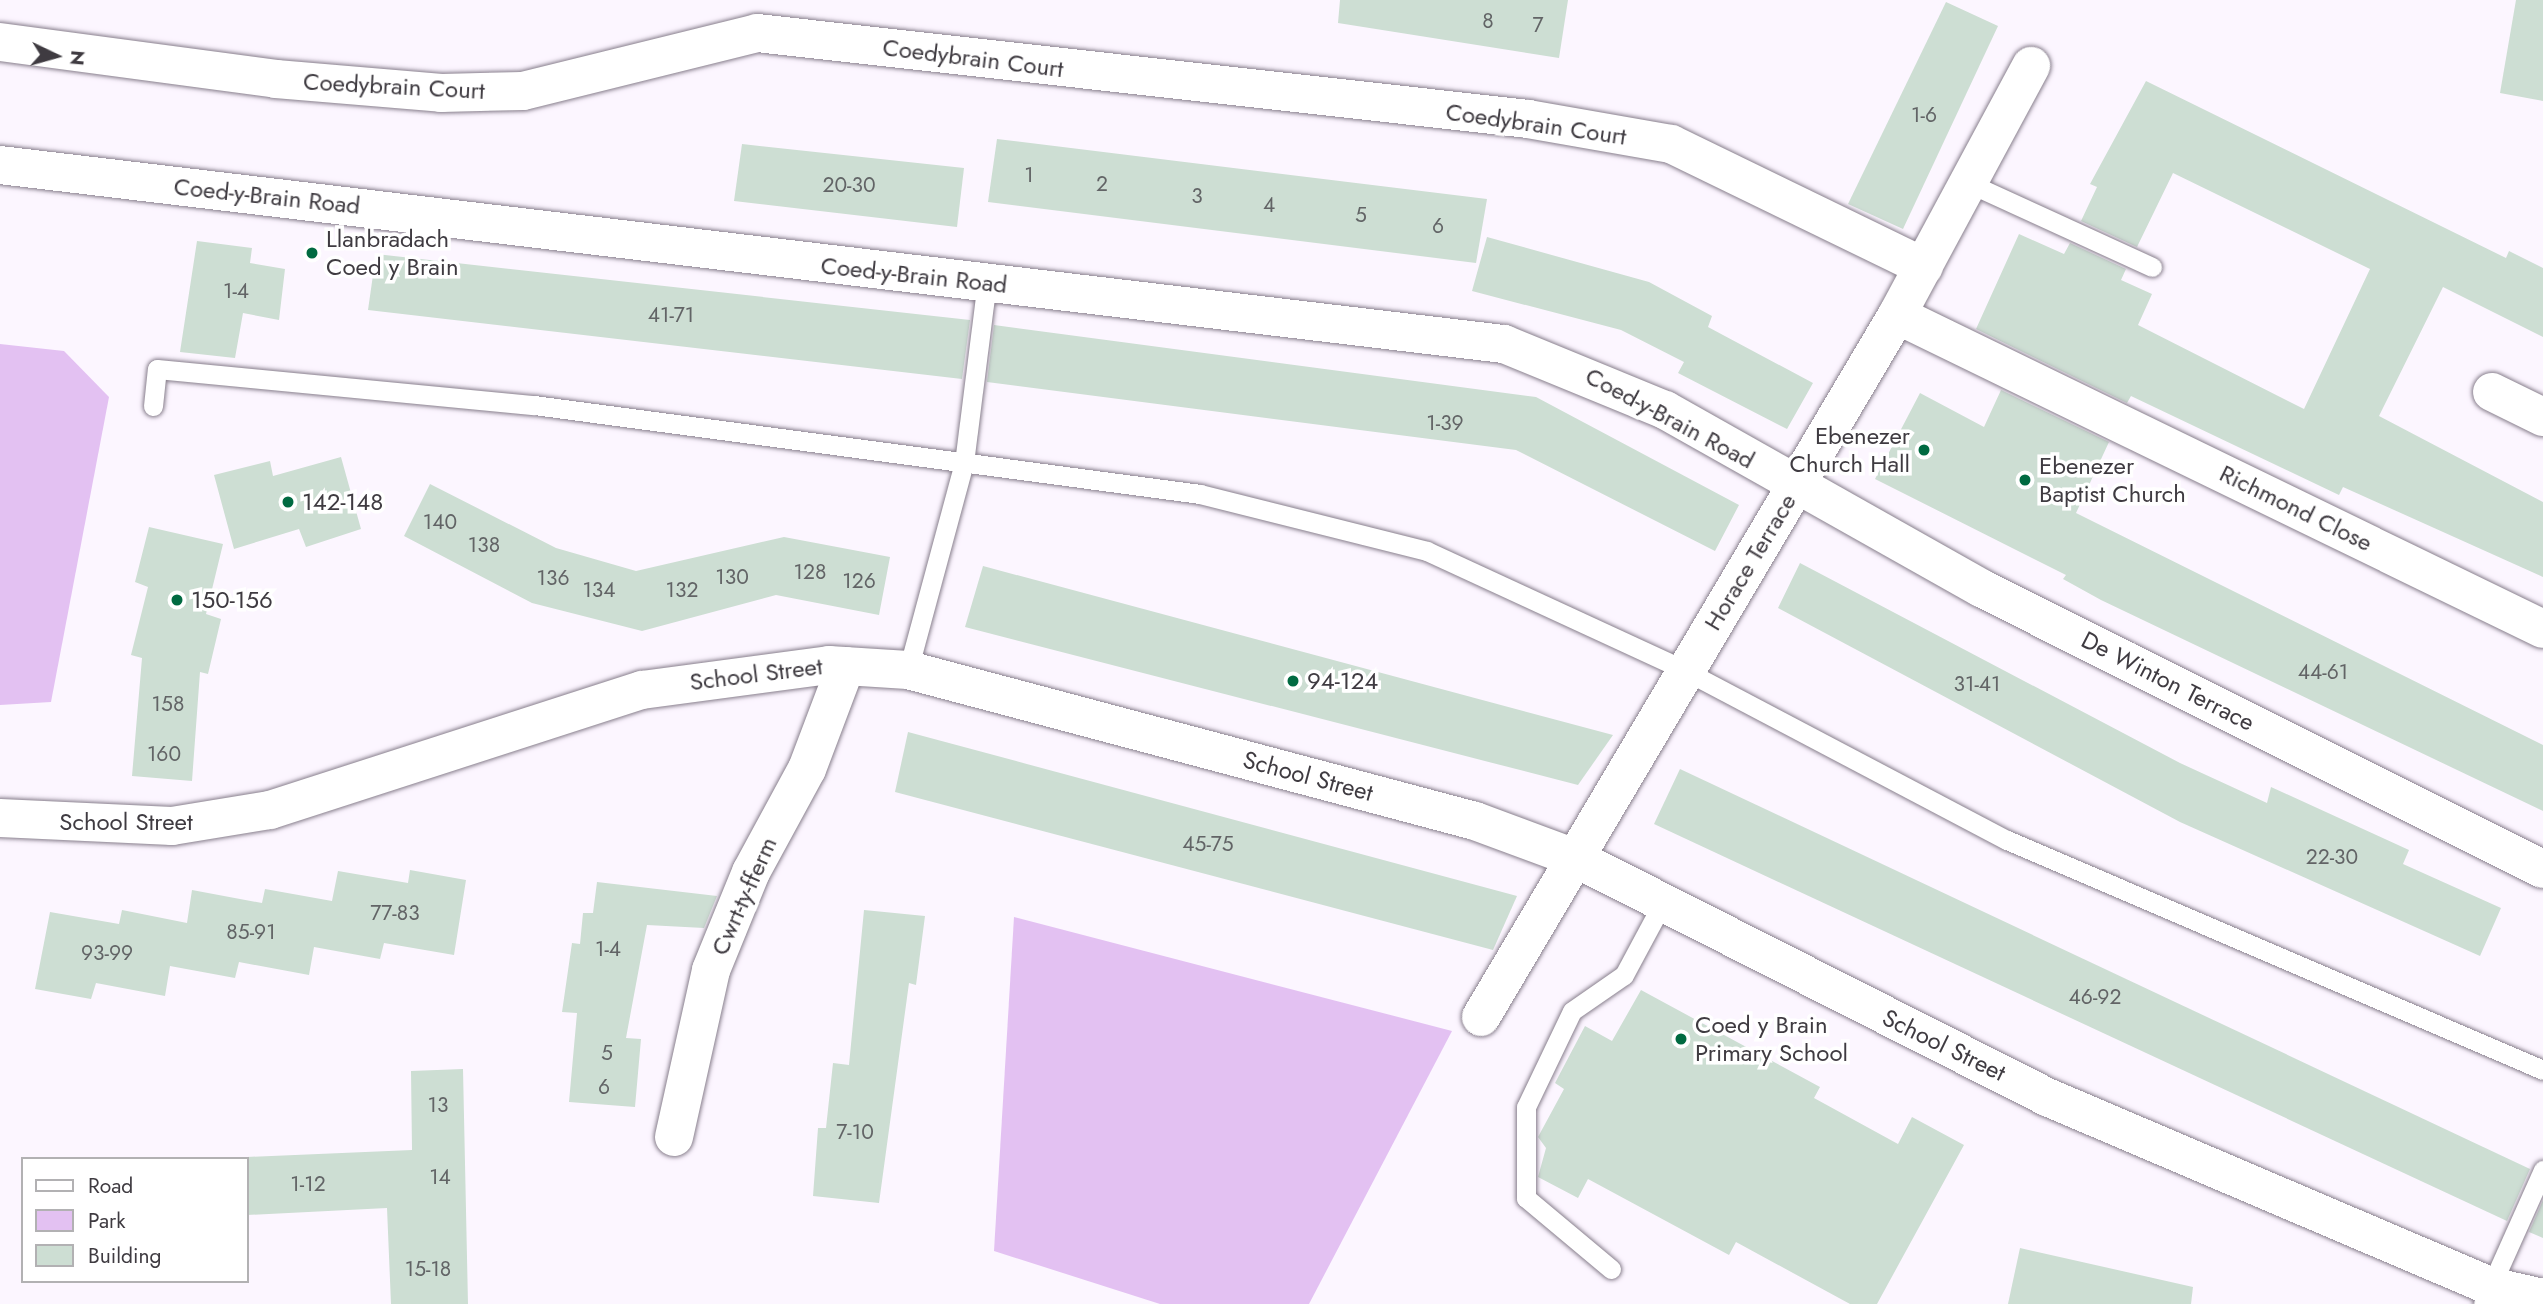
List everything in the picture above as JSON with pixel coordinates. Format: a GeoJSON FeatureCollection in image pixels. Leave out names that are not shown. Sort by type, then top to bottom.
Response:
{"type":"FeatureCollection","features":[{"type":"Feature","properties":{"kind":"street","name":"Coedybrain Court"},"geometry":{"type":"LineString","coordinates":[[0,42],[276,79],[441,93],[523,91],[757,33],[1528,119],[1671,144],[1924,267]]}},
{"type":"Feature","properties":{"kind":"street","name":"Horace Terrace"},"geometry":{"type":"LineString","coordinates":[[1481,1017],[1684,670],[1897,315],[1971,184],[2031,66]]}},
{"type":"Feature","properties":{"kind":"street","name":"Coed-y-Brain Road"},"geometry":{"type":"LineString","coordinates":[[0,165],[1504,344],[1665,410],[1796,486]]}},
{"type":"Feature","properties":{"kind":"street","name":"Richmond Close"},"geometry":{"type":"LineString","coordinates":[[1897,315],[2543,629]]}},
{"type":"Feature","properties":{"kind":"street"},"geometry":{"type":"LineString","coordinates":[[2492,392],[2543,417]]}},
{"type":"Feature","properties":{"kind":"street","name":"De Winton Terrace"},"geometry":{"type":"LineString","coordinates":[[1796,486],[1981,588],[2543,869]]}},
{"type":"Feature","properties":{"kind":"street","name":"School Street"},"geometry":{"type":"LineString","coordinates":[[0,818],[172,826],[270,810],[642,690],[745,671],[846,666],[908,670],[1475,821],[1575,858],[2047,1097],[2487,1295],[2543,1298]]}},
{"type":"Feature","properties":{"kind":"street","name":"Cwrt-ty-fferm"},"geometry":{"type":"LineString","coordinates":[[674,1138],[711,970],[751,872],[807,769],[846,666]]}},
{"type":"Feature","properties":{"kind":"lane"},"geometry":{"type":"LineString","coordinates":[[1971,184],[2152,267]]}},
{"type":"Feature","properties":{"kind":"lane"},"geometry":{"type":"LineString","coordinates":[[908,670],[964,463],[987,282]]}},
{"type":"Feature","properties":{"kind":"lane"},"geometry":{"type":"LineString","coordinates":[[153,405],[157,369],[534,405],[1200,494],[1427,551],[1684,670],[2007,840],[2543,1070]]}},
{"type":"Feature","properties":{"kind":"lane"},"geometry":{"type":"LineString","coordinates":[[1611,1269],[1526,1198],[1525,1107],[1572,1012],[1624,975],[1662,904]]}},
{"type":"Feature","properties":{"kind":"lane"},"geometry":{"type":"LineString","coordinates":[[2487,1295],[2543,1170]]}},
{"type":"Feature","properties":{"kind":"green space"},"geometry":{"type":"Polygon","coordinates":[[[0,344],[64,351],[109,397],[51,702],[0,705],[0,344]]]}},
{"type":"Feature","properties":{"kind":"green space"},"geometry":{"type":"Polygon","coordinates":[[[1014,917],[1452,1031],[1309,1304],[1160,1304],[994,1251],[1014,917]]]}},
{"type":"Feature","properties":{"kind":"building"},"geometry":{"type":"Polygon","coordinates":[[[1340,0],[1568,0],[1559,58],[1338,23],[1340,0]]]}},
{"type":"Feature","properties":{"kind":"building"},"geometry":{"type":"Polygon","coordinates":[[[2516,0],[2543,0],[2543,101],[2500,93],[2516,0]]]}},
{"type":"Feature","properties":{"kind":"building"},"geometry":{"type":"Polygon","coordinates":[[[1946,2],[1998,26],[1903,229],[1848,204],[1946,2]]]}},
{"type":"Feature","properties":{"kind":"building"},"geometry":{"type":"Polygon","coordinates":[[[2146,81],[2506,258],[2509,251],[2543,268],[2543,337],[2443,287],[2379,416],[2543,502],[2543,577],[2343,487],[2339,495],[2131,396],[2127,403],[1976,329],[2019,234],[2064,254],[2070,243],[2126,269],[2121,280],[2152,294],[2138,325],[2304,409],[2370,269],[2173,173],[2137,247],[2081,221],[2097,187],[2090,184],[2146,81]]]}},
{"type":"Feature","properties":{"kind":"building"},"geometry":{"type":"Polygon","coordinates":[[[997,139],[1487,199],[1476,263],[988,202],[997,139]]]}},
{"type":"Feature","properties":{"kind":"building"},"geometry":{"type":"Polygon","coordinates":[[[742,144],[964,168],[957,227],[734,201],[742,144]]]}},
{"type":"Feature","properties":{"kind":"building"},"geometry":{"type":"Polygon","coordinates":[[[1487,237],[1649,282],[1712,316],[1708,327],[1813,383],[1787,429],[1678,373],[1684,362],[1621,330],[1472,291],[1487,237]]]}},
{"type":"Feature","properties":{"kind":"building"},"geometry":{"type":"Polygon","coordinates":[[[197,241],[252,248],[250,263],[285,269],[279,320],[243,313],[235,358],[180,352],[197,241]]]}},
{"type":"Feature","properties":{"kind":"building"},"geometry":{"type":"Polygon","coordinates":[[[376,254],[970,320],[962,379],[368,310],[376,254]]]}},
{"type":"Feature","properties":{"kind":"building"},"geometry":{"type":"Polygon","coordinates":[[[994,325],[1536,397],[1739,505],[1715,551],[1516,450],[987,382],[994,325]]]}},
{"type":"Feature","properties":{"kind":"building"},"geometry":{"type":"Polygon","coordinates":[[[2001,390],[2109,442],[2076,513],[2543,745],[2543,811],[2101,600],[2063,579],[2066,575],[1875,479],[1920,393],[1984,427],[2001,390]]]}},
{"type":"Feature","properties":{"kind":"building","name":"142-148"},"geometry":{"type":"Polygon","coordinates":[[[341,457],[361,529],[306,547],[299,529],[234,549],[214,475],[270,461],[273,476],[341,457]]]}},
{"type":"Feature","properties":{"kind":"building"},"geometry":{"type":"Polygon","coordinates":[[[430,484],[556,548],[636,571],[784,537],[890,557],[879,615],[776,595],[642,631],[532,603],[404,536],[430,484]]]}},
{"type":"Feature","properties":{"kind":"building"},"geometry":{"type":"Polygon","coordinates":[[[149,527],[223,544],[206,614],[221,619],[208,674],[200,672],[192,781],[132,776],[142,658],[131,655],[148,587],[135,582],[149,527]]]}},
{"type":"Feature","properties":{"kind":"building"},"geometry":{"type":"Polygon","coordinates":[[[1800,563],[2180,763],[2267,803],[2271,787],[2409,850],[2403,864],[2501,908],[2480,956],[2180,822],[1778,608],[1800,563]]]}},
{"type":"Feature","properties":{"kind":"building","name":"94-124"},"geometry":{"type":"Polygon","coordinates":[[[983,566],[1613,735],[1578,785],[965,627],[983,566]]]}},
{"type":"Feature","properties":{"kind":"building"},"geometry":{"type":"Polygon","coordinates":[[[908,732],[1517,896],[1493,950],[895,792],[908,732]]]}},
{"type":"Feature","properties":{"kind":"building"},"geometry":{"type":"Polygon","coordinates":[[[1680,769],[2530,1169],[2507,1221],[1654,824],[1680,769]]]}},
{"type":"Feature","properties":{"kind":"building"},"geometry":{"type":"Polygon","coordinates":[[[410,870],[466,880],[454,955],[384,943],[380,959],[314,947],[309,975],[239,962],[235,978],[170,966],[165,996],[96,983],[91,999],[35,989],[50,912],[119,924],[122,910],[187,923],[192,890],[262,903],[265,889],[332,901],[338,871],[408,883],[410,870]]]}},
{"type":"Feature","properties":{"kind":"building"},"geometry":{"type":"Polygon","coordinates":[[[597,882],[717,896],[704,928],[647,925],[626,1038],[641,1039],[635,1107],[569,1102],[577,1013],[562,1012],[572,943],[580,944],[583,913],[593,913],[597,882]]]}},
{"type":"Feature","properties":{"kind":"building"},"geometry":{"type":"Polygon","coordinates":[[[864,910],[925,916],[916,985],[909,983],[879,1203],[813,1196],[818,1128],[826,1128],[833,1063],[849,1065],[864,910]]]}},
{"type":"Feature","properties":{"kind":"building"},"geometry":{"type":"Polygon","coordinates":[[[1641,990],[1820,1087],[1814,1098],[1898,1144],[1912,1117],[1964,1145],[1877,1304],[1850,1304],[1736,1242],[1729,1255],[1588,1179],[1578,1198],[1538,1177],[1546,1148],[1538,1137],[1564,1089],[1555,1083],[1585,1026],[1612,1041],[1641,990]]]}},
{"type":"Feature","properties":{"kind":"building"},"geometry":{"type":"Polygon","coordinates":[[[463,1069],[468,1304],[391,1304],[387,1208],[248,1215],[247,1157],[412,1150],[411,1071],[463,1069]]]}},
{"type":"Feature","properties":{"kind":"building"},"geometry":{"type":"Polygon","coordinates":[[[2543,1200],[2543,1238],[2529,1232],[2543,1200]]]}},
{"type":"Feature","properties":{"kind":"building"},"geometry":{"type":"Polygon","coordinates":[[[2020,1248],[2193,1287],[2191,1304],[2008,1304],[2020,1248]]]}},
{"type":"Feature","properties":{"kind":"place","name":"Llanbradach Coed y Brain"},"geometry":{"type":"Point","coordinates":[312,253]}},
{"type":"Feature","properties":{"kind":"place","name":"Ebenezer Church Hall"},"geometry":{"type":"Point","coordinates":[1924,450]}},
{"type":"Feature","properties":{"kind":"place","name":"Ebenezer Baptist Church"},"geometry":{"type":"Point","coordinates":[2025,480]}},
{"type":"Feature","properties":{"kind":"place","name":"142-148"},"geometry":{"type":"Point","coordinates":[288,502]}},
{"type":"Feature","properties":{"kind":"place","name":"150-156"},"geometry":{"type":"Point","coordinates":[177,600]}},
{"type":"Feature","properties":{"kind":"place","name":"94-124"},"geometry":{"type":"Point","coordinates":[1293,681]}},
{"type":"Feature","properties":{"kind":"place","name":"Coed y Brain Primary School"},"geometry":{"type":"Point","coordinates":[1681,1039]}}]}
